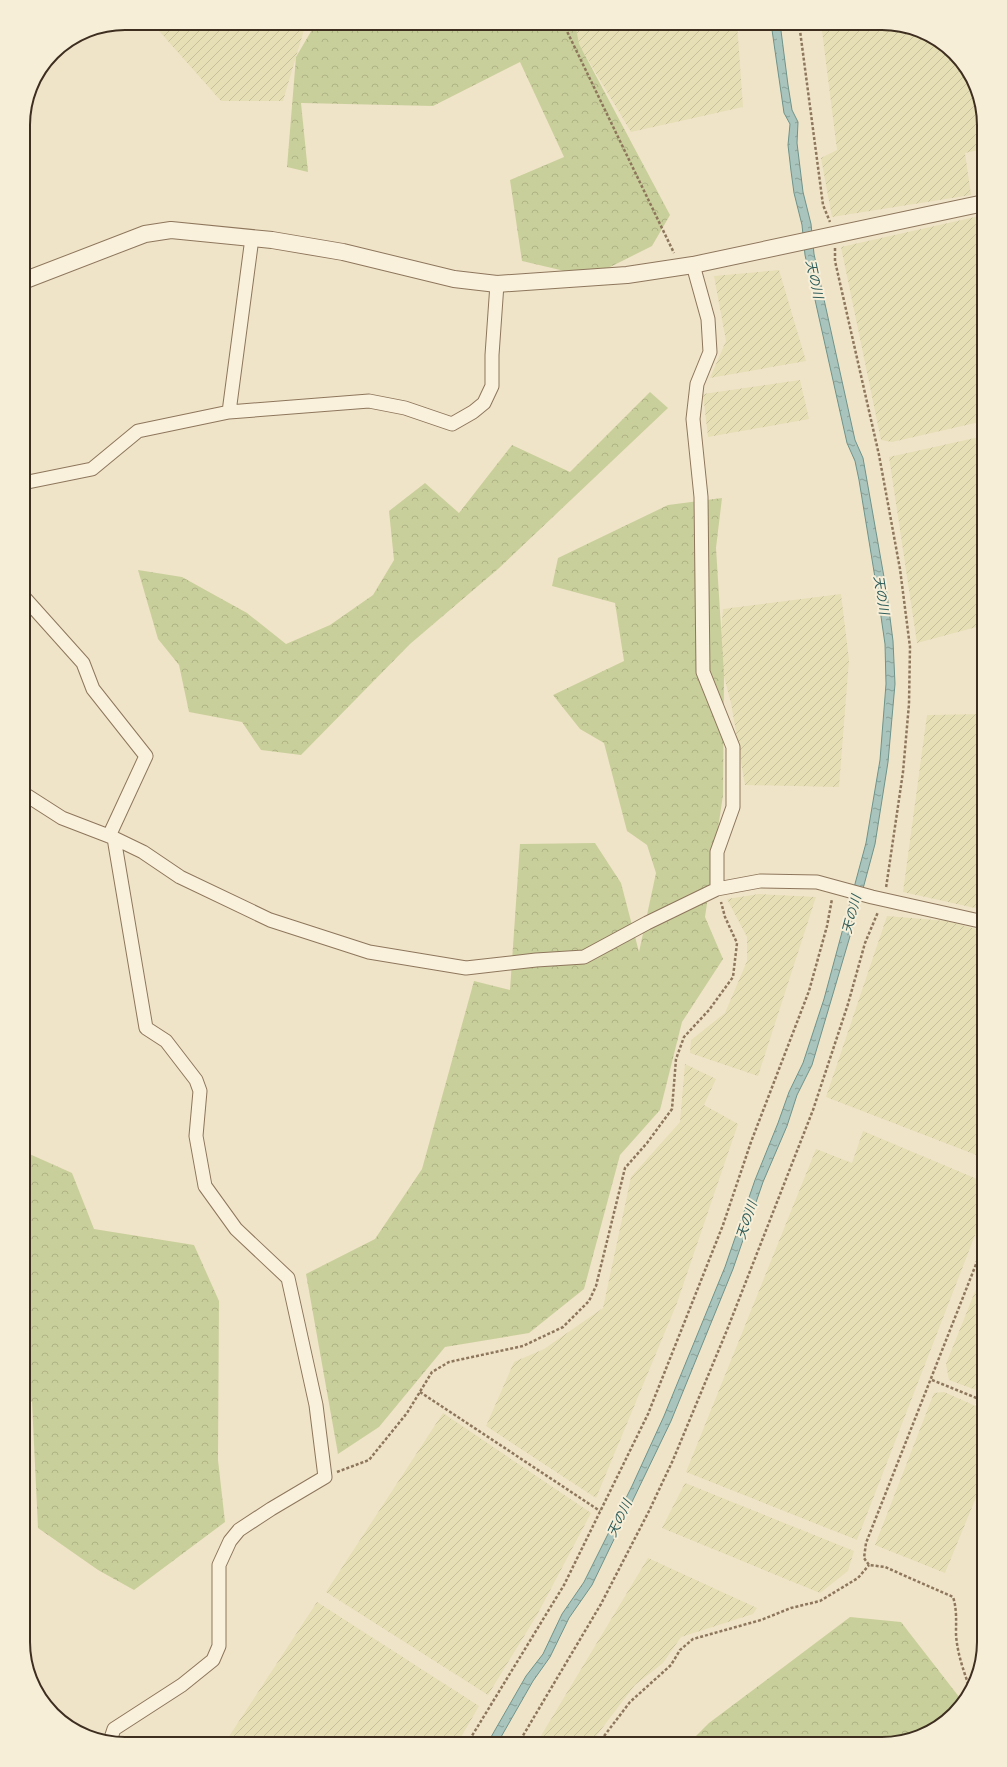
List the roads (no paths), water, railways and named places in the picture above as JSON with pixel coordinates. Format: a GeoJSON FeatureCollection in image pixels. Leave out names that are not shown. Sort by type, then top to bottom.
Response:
{"type":"FeatureCollection","features":[{"type":"Feature","properties":{"kind":"street"},"geometry":{"type":"LineString","coordinates":[[30,278],[145,234],[171,230],[252,238],[343,252],[454,279],[497,284],[627,275],[687,266],[795,244],[832,234],[977,203]]}},
{"type":"Feature","properties":{"kind":"street"},"geometry":{"type":"LineString","coordinates":[[229,412],[252,238]]}},
{"type":"Feature","properties":{"kind":"street"},"geometry":{"type":"LineString","coordinates":[[687,266],[708,319],[710,352],[697,384],[693,419],[701,497],[703,672],[733,747],[733,808],[717,852],[717,889]]}},
{"type":"Feature","properties":{"kind":"street"},"geometry":{"type":"LineString","coordinates":[[30,481],[92,468],[138,431],[229,412],[369,401],[405,408],[452,424],[473,412],[484,403],[492,386],[492,355],[497,284]]}},
{"type":"Feature","properties":{"kind":"street"},"geometry":{"type":"LineString","coordinates":[[30,604],[83,663],[93,689],[146,756],[112,837],[146,1028],[166,1041],[196,1080],[200,1091],[196,1136],[205,1186],[236,1229],[288,1278],[316,1405],[325,1477],[239,1530],[230,1541],[219,1565],[219,1646],[213,1660],[182,1684],[114,1729],[112,1736]]}},
{"type":"Feature","properties":{"kind":"street"},"geometry":{"type":"LineString","coordinates":[[30,797],[62,818],[112,837],[143,852],[180,877],[270,920],[369,952],[466,968],[536,960],[584,957],[647,923],[717,889],[760,881],[817,882],[878,898],[977,920]]}},
{"type":"Feature","properties":{"kind":"water","name":"天の川"},"geometry":{"type":"Polygon","coordinates":[[[772,30],[781,30],[792,110],[798,122],[797,143],[803,192],[811,224],[814,254],[855,440],[863,458],[887,594],[893,641],[895,684],[888,762],[875,844],[853,926],[812,1065],[797,1095],[787,1126],[763,1182],[733,1269],[671,1421],[592,1585],[569,1618],[550,1657],[533,1681],[501,1737],[491,1737],[526,1676],[543,1654],[562,1614],[584,1582],[632,1486],[664,1416],[725,1267],[755,1180],[789,1092],[803,1063],[824,999],[866,843],[880,760],[886,684],[885,644],[859,480],[855,461],[847,443],[805,255],[802,225],[794,193],[788,145],[790,124],[784,113],[772,30]]]}}]}
